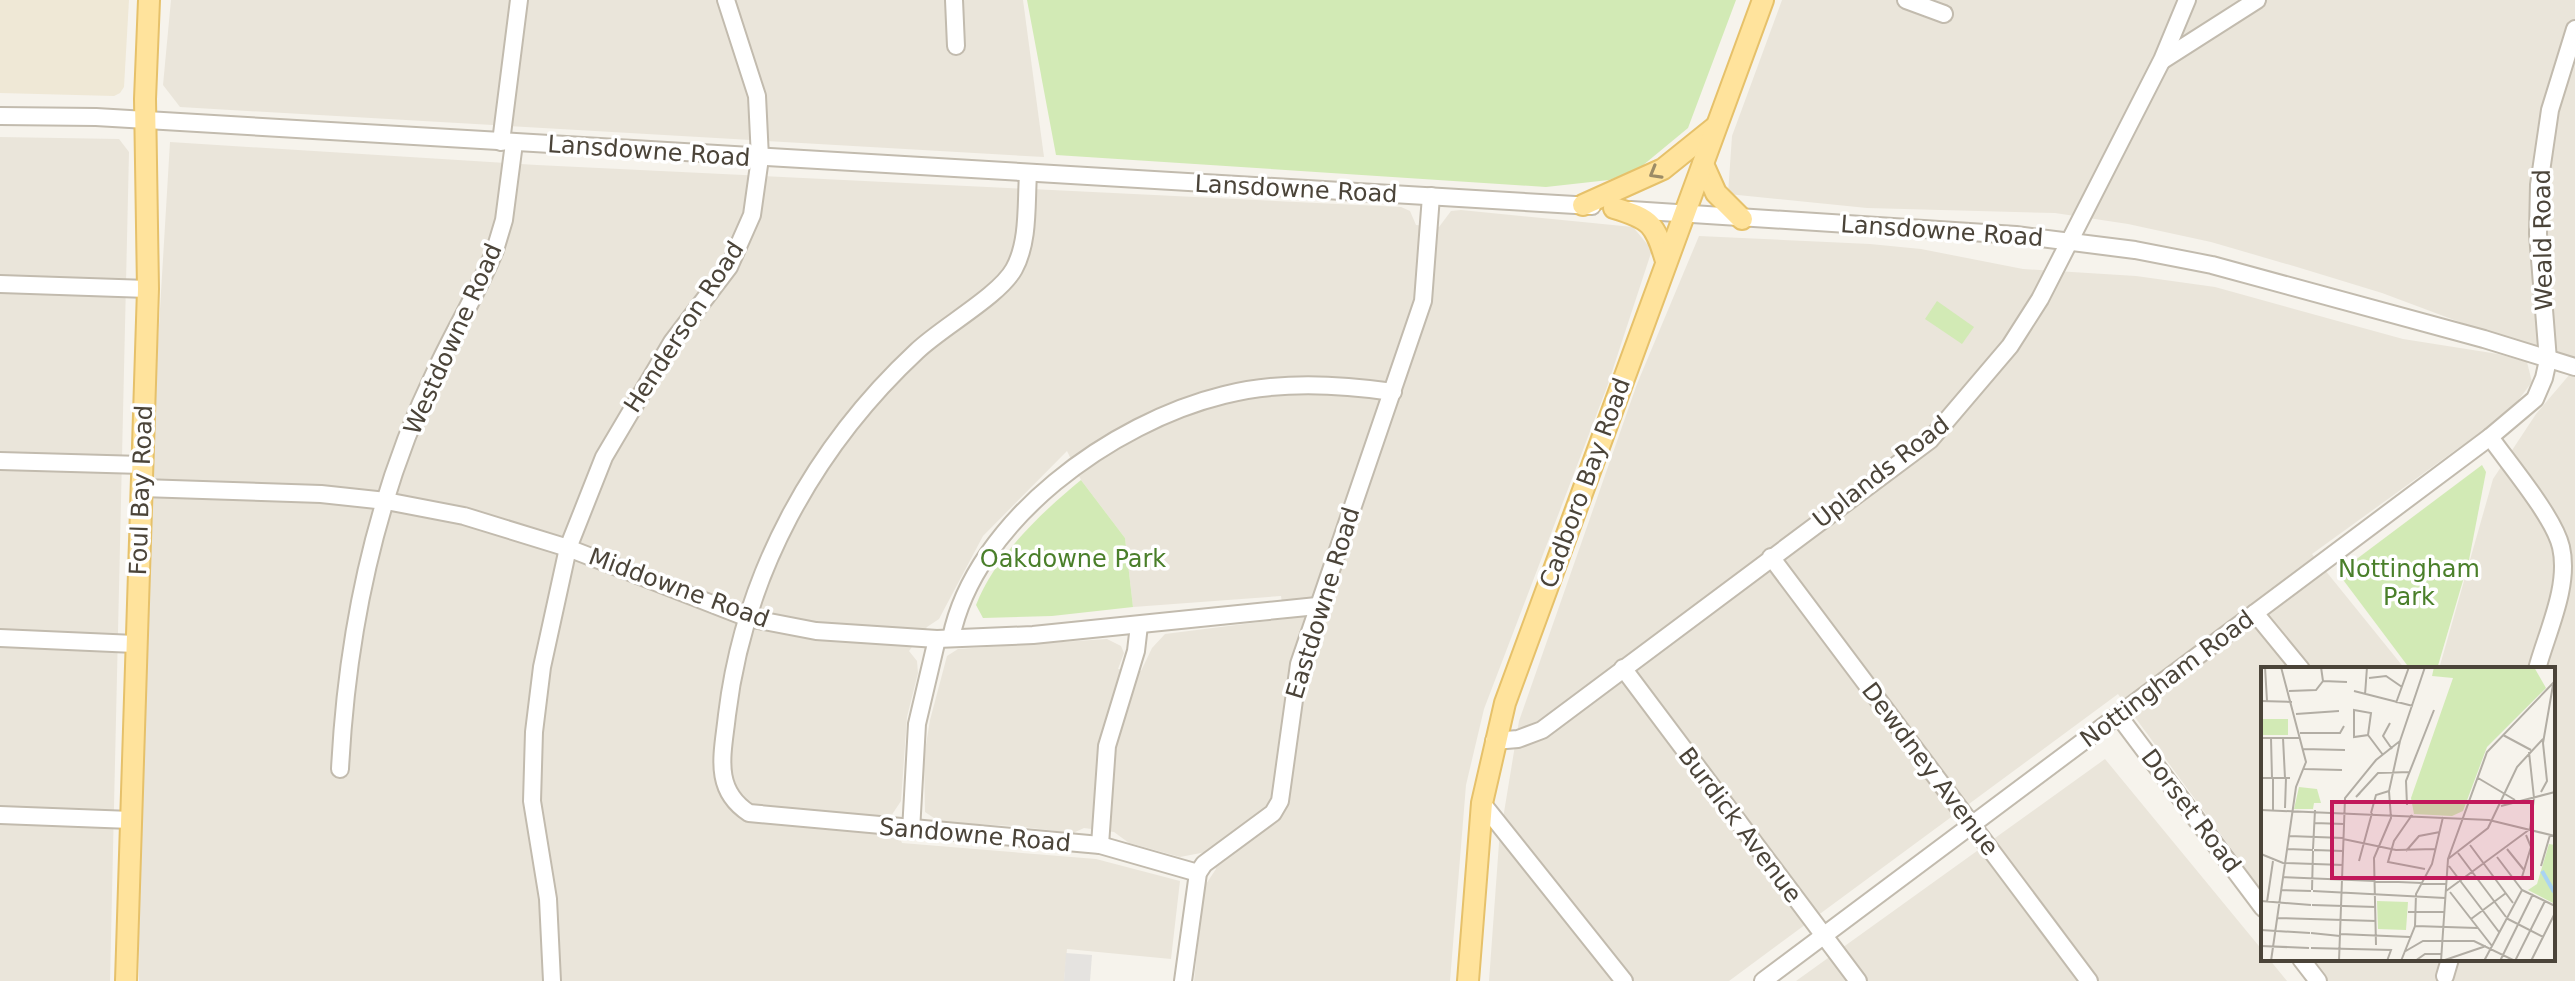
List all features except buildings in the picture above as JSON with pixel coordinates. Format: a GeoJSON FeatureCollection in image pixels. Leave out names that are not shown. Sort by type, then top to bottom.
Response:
{"type":"FeatureCollection","features":[{"type":"Feature","properties":{"kind":"main road","name":"Foul Bay Road"},"geometry":{"type":"LineString","coordinates":[[126,981],[148,289],[146,122],[149,0]]}},
{"type":"Feature","properties":{"kind":"main road","name":"Cadboro Bay Road"},"geometry":{"type":"LineString","coordinates":[[1468,981],[1482,803],[1494,741],[1763,0]]}},
{"type":"Feature","properties":{"kind":"main road"},"geometry":{"type":"LineString","coordinates":[[1583,205],[1663,169],[1717,126]]}},
{"type":"Feature","properties":{"kind":"main road"},"geometry":{"type":"LineString","coordinates":[[1703,164],[1716,193],[1742,219]]}},
{"type":"Feature","properties":{"kind":"main road"},"geometry":{"type":"LineString","coordinates":[[1614,208],[1644,217],[1651,223],[1666,261]]}},
{"type":"Feature","properties":{"kind":"street","name":"Westdowne Road"},"geometry":{"type":"LineString","coordinates":[[340,769],[352,641],[386,501],[430,383],[495,250],[504,220],[519,0]]}},
{"type":"Feature","properties":{"kind":"street","name":"Henderson Road"},"geometry":{"type":"LineString","coordinates":[[552,981],[550,919],[532,801],[532,761],[542,667],[568,548],[604,457],[672,342],[738,250],[752,215],[760,158],[757,96],[726,0]]}},
{"type":"Feature","properties":{"kind":"street"},"geometry":{"type":"LineString","coordinates":[[954,0],[956,46]]}},
{"type":"Feature","properties":{"kind":"street"},"geometry":{"type":"LineString","coordinates":[[1906,0],[1944,14]]}},
{"type":"Feature","properties":{"kind":"street","name":"Uplands Road"},"geometry":{"type":"LineString","coordinates":[[1494,741],[1518,739],[1542,730],[1930,440],[2010,346],[2040,299],[2162,60],[2187,0]]}},
{"type":"Feature","properties":{"kind":"street"},"geometry":{"type":"LineString","coordinates":[[2162,60],[2257,0]]}},
{"type":"Feature","properties":{"kind":"street","name":"Weald Road"},"geometry":{"type":"LineString","coordinates":[[2548,360],[2538,234],[2539,185],[2550,110],[2575,29]]}},
{"type":"Feature","properties":{"kind":"street","name":"Lansdowne Road"},"geometry":{"type":"LineString","coordinates":[[0,116],[1431,196],[1583,205],[1684,216],[2016,235],[2212,265],[2575,367]]}},
{"type":"Feature","properties":{"kind":"street"},"geometry":{"type":"LineString","coordinates":[[748,618],[788,515],[828,451],[886,380],[1014,270],[1023,240],[1028,174]]}},
{"type":"Feature","properties":{"kind":"street","name":"Eastdowne Road"},"geometry":{"type":"LineString","coordinates":[[1198,873],[1273,813],[1280,801],[1294,690],[1317,606],[1423,301],[1431,196]]}},
{"type":"Feature","properties":{"kind":"street"},"geometry":{"type":"LineString","coordinates":[[0,284],[148,289]]}},
{"type":"Feature","properties":{"kind":"street","name":"Nottingham Road"},"geometry":{"type":"LineString","coordinates":[[1763,981],[2490,437],[2535,399],[2548,360]]}},
{"type":"Feature","properties":{"kind":"street"},"geometry":{"type":"LineString","coordinates":[[911,831],[917,724],[944,638],[964,595],[990,553],[1016,520],[1088,456],[1182,407],[1264,388],[1317,385],[1393,392]]}},
{"type":"Feature","properties":{"kind":"street"},"geometry":{"type":"LineString","coordinates":[[2490,437],[2554,529],[2562,549],[2562,581],[2538,667]]}},
{"type":"Feature","properties":{"kind":"street"},"geometry":{"type":"LineString","coordinates":[[0,461],[142,465]]}},
{"type":"Feature","properties":{"kind":"street","name":"Middowne Road"},"geometry":{"type":"LineString","coordinates":[[142,488],[308,493],[386,501],[464,516],[568,548],[748,618],[816,631],[944,638],[1033,635],[1317,606]]}},
{"type":"Feature","properties":{"kind":"street","name":"Dewdney Avenue"},"geometry":{"type":"LineString","coordinates":[[1771,557],[2089,981]]}},
{"type":"Feature","properties":{"kind":"street"},"geometry":{"type":"LineString","coordinates":[[2255,613],[2299,667]]}},
{"type":"Feature","properties":{"kind":"street","name":"Sandowne Road"},"geometry":{"type":"LineString","coordinates":[[748,618],[735,662],[722,765],[727,794],[749,813],[911,831],[1100,845],[1198,873]]}},
{"type":"Feature","properties":{"kind":"street"},"geometry":{"type":"LineString","coordinates":[[1100,845],[1107,746],[1136,651],[1139,625]]}},
{"type":"Feature","properties":{"kind":"street"},"geometry":{"type":"LineString","coordinates":[[0,638],[135,644]]}},
{"type":"Feature","properties":{"kind":"street","name":"Burdick Avenue"},"geometry":{"type":"LineString","coordinates":[[1623,668],[1858,981]]}},
{"type":"Feature","properties":{"kind":"street","name":"Dorset Road"},"geometry":{"type":"LineString","coordinates":[[2118,715],[2261,905]]}},
{"type":"Feature","properties":{"kind":"street"},"geometry":{"type":"LineString","coordinates":[[1482,803],[1624,981]]}},
{"type":"Feature","properties":{"kind":"street"},"geometry":{"type":"LineString","coordinates":[[0,815],[131,820]]}},
{"type":"Feature","properties":{"kind":"street"},"geometry":{"type":"LineString","coordinates":[[1183,981],[1198,873]]}},
{"type":"Feature","properties":{"kind":"street"},"geometry":{"type":"LineString","coordinates":[[2303,961],[2318,981]]}},
{"type":"Feature","properties":{"kind":"street"},"geometry":{"type":"LineString","coordinates":[[2445,976],[2449,961]]}},
{"type":"Feature","properties":{"kind":"shaded area"},"geometry":{"type":"Polygon","coordinates":[[[0,0],[129,0],[124,87],[120,93],[114,96],[0,93],[0,0]]]}},
{"type":"Feature","properties":{"kind":"shaded area"},"geometry":{"type":"Polygon","coordinates":[[[171,0],[1023,0],[1044,157],[180,107],[163,85],[171,0]]]}},
{"type":"Feature","properties":{"kind":"shaded area"},"geometry":{"type":"Polygon","coordinates":[[[1782,0],[2575,0],[2575,358],[2513,342],[2382,293],[2297,267],[2211,242],[2128,224],[2055,213],[1867,208],[1728,194],[1732,136],[1782,0]]]}},
{"type":"Feature","properties":{"kind":"shaded area"},"geometry":{"type":"Polygon","coordinates":[[[0,137],[119,139],[129,152],[110,981],[0,981],[0,137]]]}},
{"type":"Feature","properties":{"kind":"shaded area"},"geometry":{"type":"Polygon","coordinates":[[[170,142],[537,165],[1401,207],[1410,211],[1416,225],[1439,227],[1451,211],[1461,210],[1633,227],[1652,250],[1607,387],[1484,709],[1466,785],[1450,981],[1194,981],[1204,887],[1216,869],[1206,852],[1180,857],[1129,843],[1114,832],[1084,828],[1073,833],[940,822],[925,812],[924,757],[930,720],[947,656],[958,649],[1107,639],[1121,646],[1124,653],[1118,669],[1141,671],[1152,648],[1165,634],[1284,619],[1281,596],[1133,607],[1125,538],[1081,480],[1067,451],[983,536],[939,619],[927,627],[909,651],[917,661],[918,673],[907,717],[901,801],[891,816],[902,843],[1096,859],[1180,881],[1171,959],[1067,949],[1064,981],[139,981],[140,643],[170,142]]]}},
{"type":"Feature","properties":{"kind":"shaded area"},"geometry":{"type":"Polygon","coordinates":[[[1699,236],[1921,249],[2023,269],[2136,276],[2215,287],[2403,339],[2498,354],[2527,362],[2532,382],[2511,410],[2312,554],[2403,667],[2261,667],[2261,889],[2118,694],[1729,981],[1489,981],[1499,843],[1519,721],[1637,384],[1699,236]]]}},
{"type":"Feature","properties":{"kind":"shaded area"},"geometry":{"type":"Polygon","coordinates":[[[2570,374],[2575,375],[2575,981],[2328,981],[2313,961],[2555,961],[2555,667],[2440,667],[2493,479],[2536,414],[2570,374]]]}},
{"type":"Feature","properties":{"kind":"shaded area"},"geometry":{"type":"Polygon","coordinates":[[[2105,759],[2261,949],[2261,961],[2271,961],[2287,981],[1796,981],[2105,759]]]}},
{"type":"Feature","properties":{"kind":"shaded area"},"geometry":{"type":"Polygon","coordinates":[[[1066,953],[1092,955],[1090,981],[1064,981],[1066,953]]]}},
{"type":"Feature","properties":{"kind":"green space"},"geometry":{"type":"Polygon","coordinates":[[[1027,0],[1736,0],[1688,128],[1636,171],[1609,180],[1546,187],[1056,155],[1027,0]]]}},
{"type":"Feature","properties":{"kind":"green space"},"geometry":{"type":"Polygon","coordinates":[[[1937,301],[1974,327],[1962,344],[1925,319],[1937,301]]]}},
{"type":"Feature","properties":{"kind":"green space","name":"Nottingham Park"},"geometry":{"type":"Polygon","coordinates":[[[2482,465],[2486,472],[2469,560],[2438,667],[2408,667],[2338,573],[2482,465]]]}},
{"type":"Feature","properties":{"kind":"green space","name":"Oakdowne Park"},"geometry":{"type":"Polygon","coordinates":[[[1081,480],[1125,538],[1133,607],[1052,616],[983,618],[976,605],[995,569],[1035,521],[1081,480]]]}}]}
